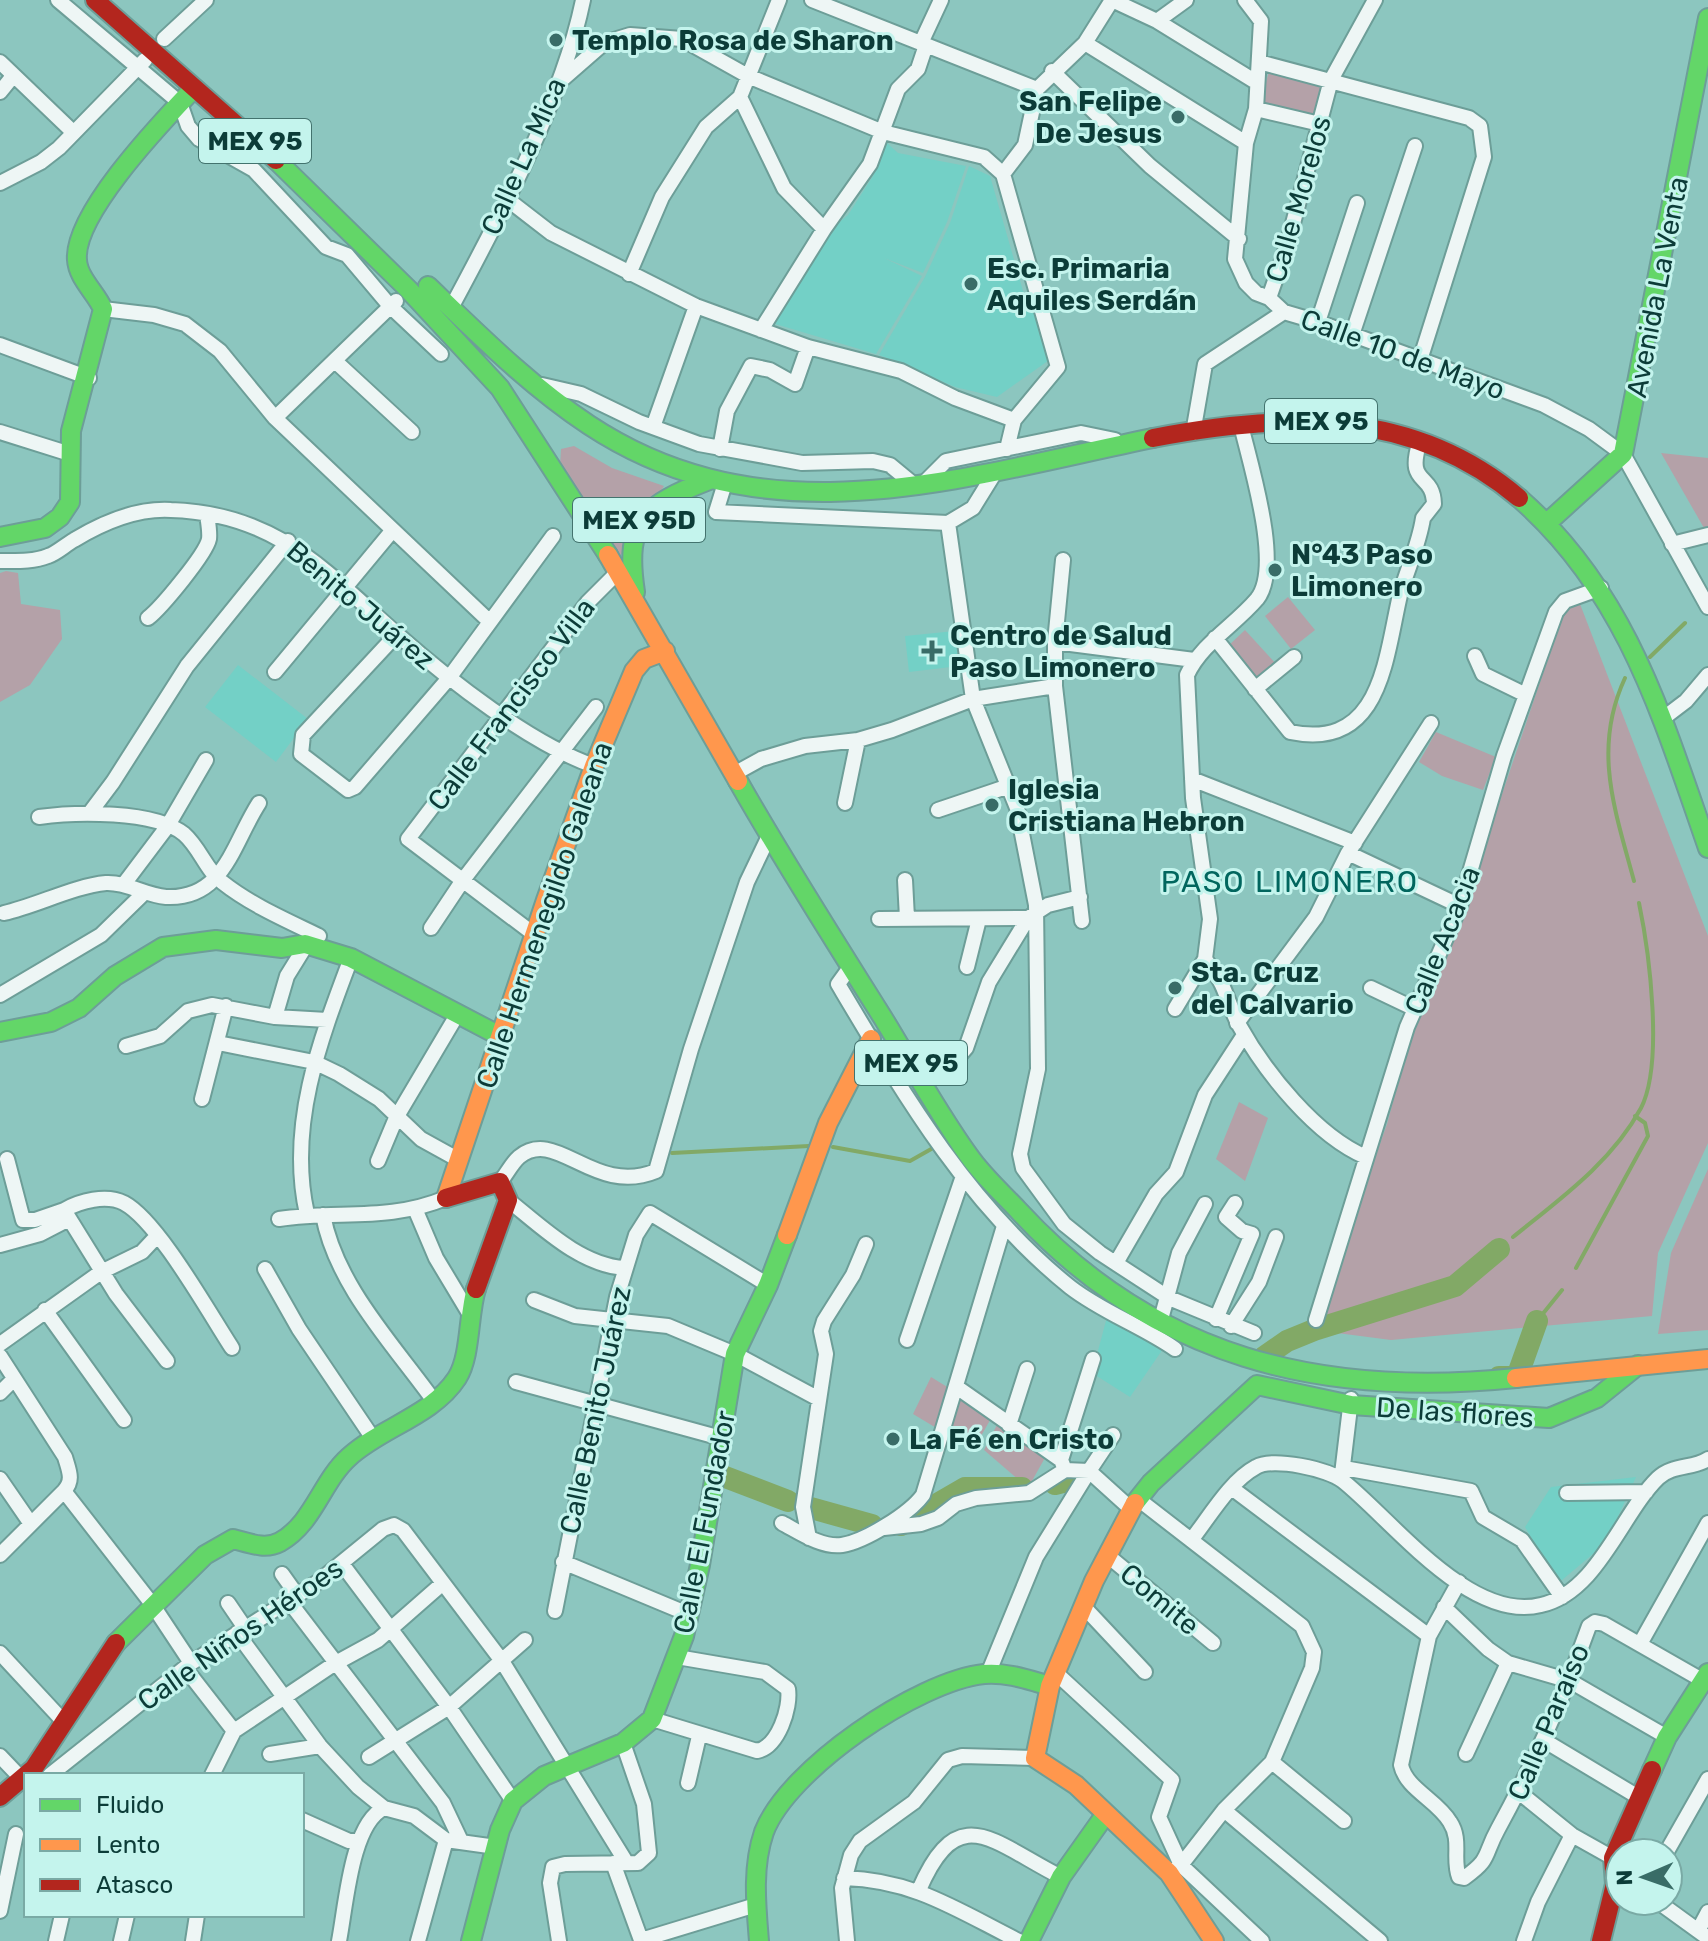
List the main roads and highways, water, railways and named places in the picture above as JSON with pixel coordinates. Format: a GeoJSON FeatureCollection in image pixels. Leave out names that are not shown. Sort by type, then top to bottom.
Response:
{"type":"FeatureCollection","features":[{"type":"Feature","properties":{"kind":"main road","name":"MEX 95"},"geometry":{"type":"LineString","coordinates":[[95,0],[158,45],[533,385],[606,438],[670,467],[717,481],[783,491],[847,490],[994,474],[1193,433],[1241,425],[1313,420],[1350,423],[1420,441],[1477,468],[1547,523],[1580,558],[1601,588],[1628,638],[1708,848]]}},
{"type":"Feature","properties":{"kind":"main road","name":"MEX 95"},"geometry":{"type":"LineString","coordinates":[[121,0],[194,88],[267,152],[408,289],[500,388],[636,599],[769,836],[955,1135],[999,1193],[1047,1242],[1101,1288],[1160,1323],[1265,1365],[1349,1381],[1451,1385],[1708,1359]]}},
{"type":"Feature","properties":{"kind":"main road","name":"Avenida La Venta"},"geometry":{"type":"LineString","coordinates":[[1547,523],[1623,454],[1708,18]]}},
{"type":"Feature","properties":{"kind":"main road"},"geometry":{"type":"LineString","coordinates":[[0,537],[29,535],[48,528],[67,508],[73,492],[67,453],[71,427],[89,378],[103,309],[76,259],[78,242],[108,188],[194,88]]}},
{"type":"Feature","properties":{"kind":"main road","name":"MEX 95D"},"geometry":{"type":"LineString","coordinates":[[636,599],[630,553],[632,533],[641,517],[665,497],[717,481]]}},
{"type":"Feature","properties":{"kind":"main road","name":"Calle Hermenegildo Galeana"},"geometry":{"type":"LineString","coordinates":[[38,1773],[64,1722],[119,1638],[152,1604],[221,1542],[233,1539],[269,1547],[295,1533],[324,1482],[372,1437],[434,1401],[457,1378],[465,1361],[469,1313],[508,1200],[500,1182],[446,1198],[594,766],[634,671],[644,659],[665,651]]}},
{"type":"Feature","properties":{"kind":"main road"},"geometry":{"type":"LineString","coordinates":[[0,1032],[51,1022],[79,1008],[115,976],[163,947],[216,940],[282,948],[312,940],[500,1036]]}},
{"type":"Feature","properties":{"kind":"main road","name":"Calle El Fundador"},"geometry":{"type":"LineString","coordinates":[[471,1941],[496,1847],[513,1801],[530,1784],[623,1743],[652,1719],[677,1657],[700,1565],[735,1354],[768,1285],[817,1160],[820,1140],[871,1039]]}},
{"type":"Feature","properties":{"kind":"main road","name":"De las flores"},"geometry":{"type":"LineString","coordinates":[[1053,1680],[1107,1555],[1134,1504],[1257,1385],[1351,1405],[1549,1418],[1571,1413],[1615,1387],[1638,1365]]}},
{"type":"Feature","properties":{"kind":"main road"},"geometry":{"type":"LineString","coordinates":[[759,1941],[756,1905],[760,1858],[769,1820],[806,1770],[831,1749],[922,1691],[988,1674],[1053,1680],[1035,1758],[1076,1785],[1105,1815],[1175,1869],[1214,1941]]}},
{"type":"Feature","properties":{"kind":"main road"},"geometry":{"type":"LineString","coordinates":[[1622,1837],[1667,1737],[1704,1685]]}},
{"type":"Feature","properties":{"kind":"main road"},"geometry":{"type":"LineString","coordinates":[[0,1797],[24,1782]]}},
{"type":"Feature","properties":{"kind":"main road"},"geometry":{"type":"LineString","coordinates":[[1029,1941],[1061,1877],[1105,1815]]}},
{"type":"Feature","properties":{"kind":"main road"},"geometry":{"type":"LineString","coordinates":[[1601,1941],[1608,1917]]}},
{"type":"Feature","properties":{"kind":"waterway"},"geometry":{"type":"LineString","coordinates":[[1650,657],[1685,623]]}},
{"type":"Feature","properties":{"kind":"waterway"},"geometry":{"type":"LineString","coordinates":[[1625,678],[1615,704],[1608,755],[1614,804],[1634,881]]}},
{"type":"Feature","properties":{"kind":"waterway"},"geometry":{"type":"LineString","coordinates":[[1513,1237],[1600,1163],[1641,1108],[1648,1088],[1653,1036],[1650,977],[1639,903]]}},
{"type":"Feature","properties":{"kind":"waterway"},"geometry":{"type":"LineString","coordinates":[[1576,1268],[1648,1136],[1645,1123],[1635,1116]]}},
{"type":"Feature","properties":{"kind":"waterway"},"geometry":{"type":"LineString","coordinates":[[672,1153],[809,1146]]}},
{"type":"Feature","properties":{"kind":"waterway"},"geometry":{"type":"LineString","coordinates":[[833,1147],[910,1161],[933,1148]]}},
{"type":"Feature","properties":{"kind":"waterway"},"geometry":{"type":"LineString","coordinates":[[1264,1357],[1287,1341],[1314,1330],[1455,1286],[1499,1249]]}},
{"type":"Feature","properties":{"kind":"waterway"},"geometry":{"type":"LineString","coordinates":[[1537,1321],[1562,1290]]}},
{"type":"Feature","properties":{"kind":"waterway"},"geometry":{"type":"LineString","coordinates":[[1499,1377],[1517,1377],[1537,1321]]}},
{"type":"Feature","properties":{"kind":"waterway"},"geometry":{"type":"LineString","coordinates":[[720,1475],[788,1501]]}},
{"type":"Feature","properties":{"kind":"waterway"},"geometry":{"type":"LineString","coordinates":[[1055,1484],[1082,1477]]}},
{"type":"Feature","properties":{"kind":"waterway"},"geometry":{"type":"LineString","coordinates":[[901,1525],[965,1488],[1022,1488]]}},
{"type":"Feature","properties":{"kind":"waterway"},"geometry":{"type":"LineString","coordinates":[[811,1508],[872,1525]]}},
{"type":"Feature","properties":{"kind":"place","name":"Templo Rosa de Sharon"},"geometry":{"type":"Point","coordinates":[556,40]}},
{"type":"Feature","properties":{"kind":"place","name":"San Felipe De Jesus"},"geometry":{"type":"Point","coordinates":[1178,117]}},
{"type":"Feature","properties":{"kind":"place","name":"Esc. Primaria Aquiles Serdán"},"geometry":{"type":"Point","coordinates":[971,284]}},
{"type":"Feature","properties":{"kind":"place","name":"N°43 Paso Limonero"},"geometry":{"type":"Point","coordinates":[1275,570]}},
{"type":"Feature","properties":{"kind":"place","name":"Centro de Salud Paso Limonero"},"geometry":{"type":"Point","coordinates":[932,651]}},
{"type":"Feature","properties":{"kind":"place","name":"Iglesia Cristiana Hebron"},"geometry":{"type":"Point","coordinates":[992,805]}},
{"type":"Feature","properties":{"kind":"place","name":"Sta. Cruz del Calvario"},"geometry":{"type":"Point","coordinates":[1175,988]}},
{"type":"Feature","properties":{"kind":"place","name":"La Fé en Cristo"},"geometry":{"type":"Point","coordinates":[893,1439]}},
{"type":"Feature","properties":{"kind":"district","name":"PASO LIMONERO"},"geometry":{"type":"Point","coordinates":[1290,882]}}]}
